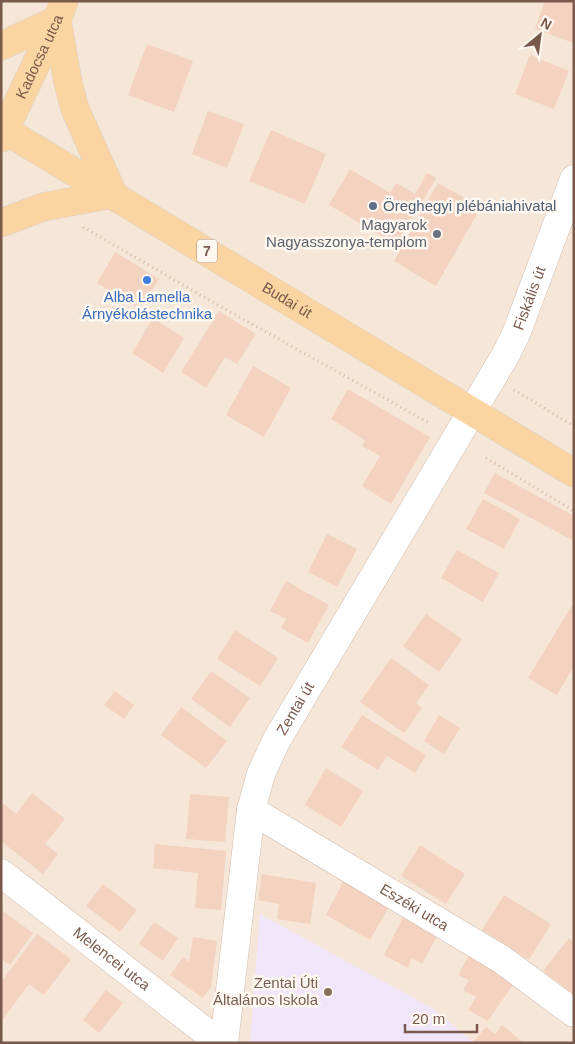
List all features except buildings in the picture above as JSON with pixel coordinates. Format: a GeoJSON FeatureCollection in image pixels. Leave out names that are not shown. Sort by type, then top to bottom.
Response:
{"type":"FeatureCollection","features":[{"type":"Feature","properties":{"kind":"main road"},"geometry":{"type":"LineString","coordinates":[[1,46],[61,11],[68,83],[75,108],[112,194],[42,208],[1,223]]}},
{"type":"Feature","properties":{"kind":"main road","name":"Kadocsa utca"},"geometry":{"type":"LineString","coordinates":[[2,132],[61,11]]}},
{"type":"Feature","properties":{"kind":"main road","name":"Budai út"},"geometry":{"type":"LineString","coordinates":[[2,132],[112,194],[574,473]]}},
{"type":"Feature","properties":{"kind":"street","name":"Fiskális út"},"geometry":{"type":"LineString","coordinates":[[472,412],[516,334],[574,179]]}},
{"type":"Feature","properties":{"kind":"street","name":"Zentai út"},"geometry":{"type":"LineString","coordinates":[[223,1043],[251,810],[261,774],[276,742],[472,412]]}},
{"type":"Feature","properties":{"kind":"street","name":"Eszéki utca"},"geometry":{"type":"LineString","coordinates":[[251,810],[501,959],[574,1013]]}},
{"type":"Feature","properties":{"kind":"street","name":"Melencei utca"},"geometry":{"type":"LineString","coordinates":[[1,873],[202,1029],[223,1043]]}},
{"type":"Feature","properties":{"kind":"path"},"geometry":{"type":"LineString","coordinates":[[78,224],[216,304],[431,424]]}},
{"type":"Feature","properties":{"kind":"path"},"geometry":{"type":"LineString","coordinates":[[492,377],[574,426]]}},
{"type":"Feature","properties":{"kind":"path"},"geometry":{"type":"LineString","coordinates":[[486,458],[574,510]]}},
{"type":"Feature","properties":{"kind":"shaded area"},"geometry":{"type":"Polygon","coordinates":[[[1,1],[574,1],[574,1043],[1,1043],[1,1]]]}},
{"type":"Feature","properties":{"kind":"shaded area","name":"Zentai Úti Általános Iskola"},"geometry":{"type":"Polygon","coordinates":[[[260,914],[432,1008],[474,1043],[250,1043],[260,914]]]}},
{"type":"Feature","properties":{"kind":"place","name":"Öreghegyi plébániahivatal"},"geometry":{"type":"Point","coordinates":[373,206]}},
{"type":"Feature","properties":{"kind":"place","name":"Magyarok Nagyasszonya-templom"},"geometry":{"type":"Point","coordinates":[437,234]}},
{"type":"Feature","properties":{"kind":"place","name":"Alba Lamella Árnyékolástechnika"},"geometry":{"type":"Point","coordinates":[147,280]}},
{"type":"Feature","properties":{"kind":"place","name":"Zentai Úti Általános Iskola"},"geometry":{"type":"Point","coordinates":[328,992]}}]}
